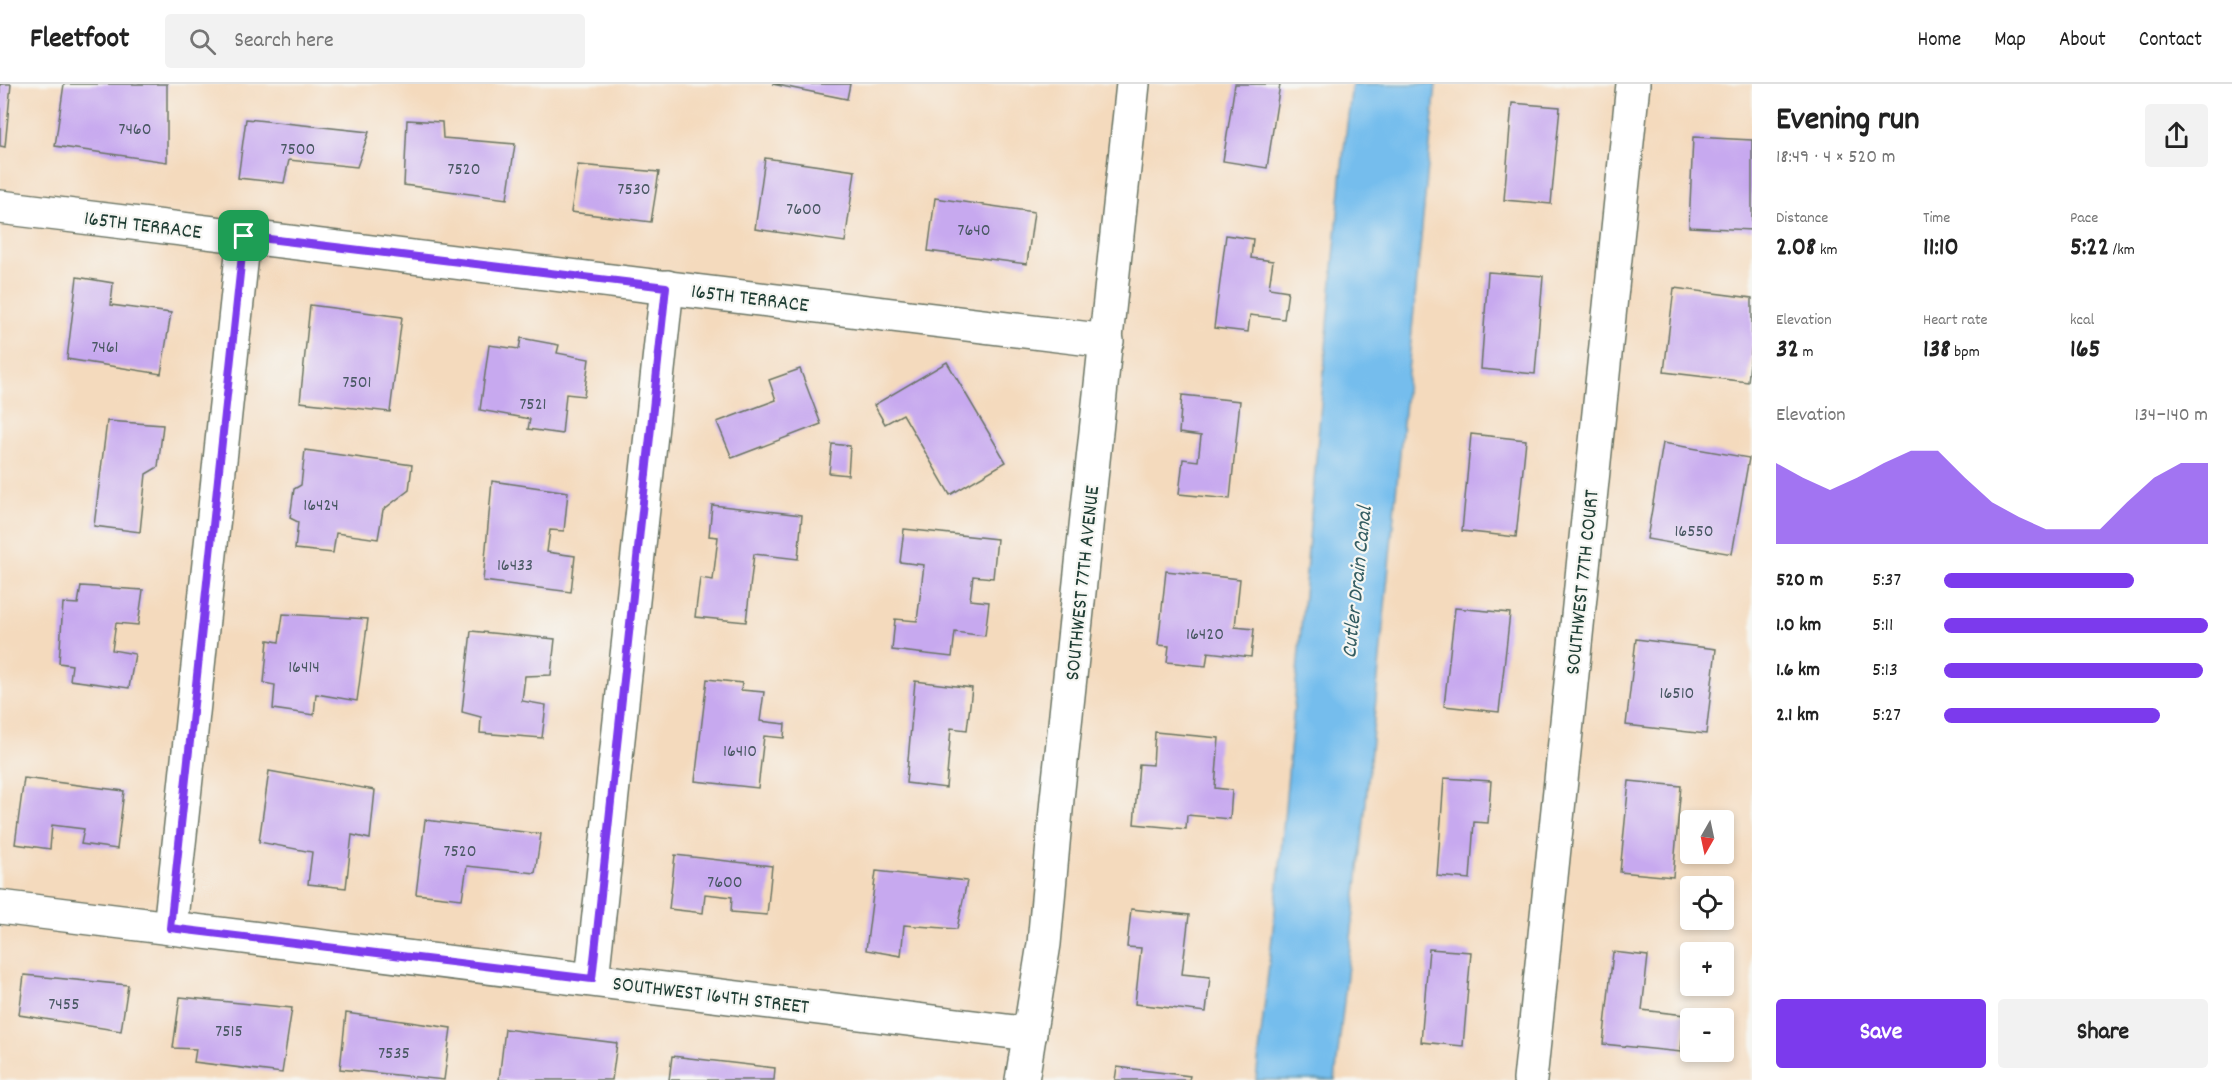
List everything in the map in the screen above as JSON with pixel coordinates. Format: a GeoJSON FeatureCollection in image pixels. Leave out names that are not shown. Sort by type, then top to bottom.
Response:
{"type":"FeatureCollection","features":[{"type":"Feature","properties":{"kind":"street","name":"SOUTHWEST 77TH AVENUE"},"geometry":{"type":"LineString","coordinates":[[1022,1080],[1044,944],[1057,799],[1133,84]]}},
{"type":"Feature","properties":{"kind":"street","name":"SOUTHWEST 77TH COURT"},"geometry":{"type":"LineString","coordinates":[[1530,1080],[1633,84]]}},
{"type":"Feature","properties":{"kind":"street","name":"165TH TERRACE"},"geometry":{"type":"LineString","coordinates":[[0,207],[1107,341]]}},
{"type":"Feature","properties":{"kind":"street"},"geometry":{"type":"LineString","coordinates":[[170,928],[244,236]]}},
{"type":"Feature","properties":{"kind":"street"},"geometry":{"type":"LineString","coordinates":[[592,979],[666,287]]}},
{"type":"Feature","properties":{"kind":"street","name":"SOUTHWEST 164TH STREET"},"geometry":{"type":"LineString","coordinates":[[0,907],[1030,1034]]}},
{"type":"Feature","properties":{"kind":"water","name":"Cutler Drain Canal"},"geometry":{"type":"Polygon","coordinates":[[[1352,84],[1436,84],[1362,842],[1335,1080],[1256,1080],[1279,875],[1343,157],[1352,84]]]}},
{"type":"Feature","properties":{"kind":"building"},"geometry":{"type":"Polygon","coordinates":[[[0,84],[11,84],[5,147],[0,146],[0,84]]]}},
{"type":"Feature","properties":{"kind":"building"},"geometry":{"type":"Polygon","coordinates":[[[64,84],[167,84],[167,162],[55,146],[64,84]]]}},
{"type":"Feature","properties":{"kind":"building"},"geometry":{"type":"Polygon","coordinates":[[[772,84],[850,84],[847,99],[772,84]]]}},
{"type":"Feature","properties":{"kind":"building"},"geometry":{"type":"Polygon","coordinates":[[[1235,84],[1280,84],[1267,168],[1223,161],[1235,84]]]}},
{"type":"Feature","properties":{"kind":"building"},"geometry":{"type":"Polygon","coordinates":[[[1512,103],[1560,107],[1551,204],[1504,200],[1512,103]]]}},
{"type":"Feature","properties":{"kind":"building"},"geometry":{"type":"Polygon","coordinates":[[[246,119],[369,132],[357,167],[289,160],[284,183],[238,178],[246,119]]]}},
{"type":"Feature","properties":{"kind":"building"},"geometry":{"type":"Polygon","coordinates":[[[407,120],[442,122],[443,138],[515,144],[507,199],[404,185],[407,120]]]}},
{"type":"Feature","properties":{"kind":"building"},"geometry":{"type":"Polygon","coordinates":[[[1693,137],[1752,140],[1752,230],[1689,227],[1693,137]]]}},
{"type":"Feature","properties":{"kind":"building"},"geometry":{"type":"Polygon","coordinates":[[[765,158],[855,171],[845,242],[755,229],[765,158]]]}},
{"type":"Feature","properties":{"kind":"building"},"geometry":{"type":"Polygon","coordinates":[[[578,165],[659,172],[651,222],[571,212],[578,165]]]}},
{"type":"Feature","properties":{"kind":"building"},"geometry":{"type":"Polygon","coordinates":[[[935,198],[1034,212],[1027,264],[928,251],[935,198]]]}},
{"type":"Feature","properties":{"kind":"building"},"geometry":{"type":"Polygon","coordinates":[[[1226,235],[1253,239],[1251,258],[1273,261],[1269,288],[1288,291],[1284,319],[1250,315],[1248,332],[1214,328],[1226,235]]]}},
{"type":"Feature","properties":{"kind":"building"},"geometry":{"type":"Polygon","coordinates":[[[1488,272],[1543,276],[1535,374],[1481,369],[1488,272]]]}},
{"type":"Feature","properties":{"kind":"building"},"geometry":{"type":"Polygon","coordinates":[[[77,277],[113,283],[111,305],[171,313],[161,374],[67,359],[77,277]]]}},
{"type":"Feature","properties":{"kind":"building"},"geometry":{"type":"Polygon","coordinates":[[[1674,288],[1752,298],[1752,344],[1748,382],[1664,372],[1674,288]]]}},
{"type":"Feature","properties":{"kind":"building"},"geometry":{"type":"Polygon","coordinates":[[[310,305],[402,317],[390,412],[300,402],[310,305]]]}},
{"type":"Feature","properties":{"kind":"building"},"geometry":{"type":"Polygon","coordinates":[[[521,338],[559,345],[557,353],[589,359],[584,396],[566,394],[562,434],[528,429],[530,419],[480,410],[489,345],[519,349],[521,338]]]}},
{"type":"Feature","properties":{"kind":"building"},"geometry":{"type":"Polygon","coordinates":[[[947,362],[1006,462],[950,495],[903,414],[885,424],[874,405],[947,362]]]}},
{"type":"Feature","properties":{"kind":"building"},"geometry":{"type":"Polygon","coordinates":[[[800,369],[821,424],[732,458],[717,422],[776,400],[769,380],[800,369]]]}},
{"type":"Feature","properties":{"kind":"building"},"geometry":{"type":"Polygon","coordinates":[[[1182,395],[1240,401],[1230,499],[1179,494],[1183,459],[1198,461],[1201,436],[1179,433],[1182,395]]]}},
{"type":"Feature","properties":{"kind":"building"},"geometry":{"type":"Polygon","coordinates":[[[107,421],[163,425],[158,467],[146,474],[140,532],[94,526],[107,421]]]}},
{"type":"Feature","properties":{"kind":"building"},"geometry":{"type":"Polygon","coordinates":[[[1471,434],[1526,440],[1516,537],[1462,531],[1471,434]]]}},
{"type":"Feature","properties":{"kind":"building"},"geometry":{"type":"Polygon","coordinates":[[[1663,443],[1749,458],[1732,554],[1647,539],[1663,443]]]}},
{"type":"Feature","properties":{"kind":"building"},"geometry":{"type":"Polygon","coordinates":[[[832,444],[850,446],[848,475],[829,473],[832,444]]]}},
{"type":"Feature","properties":{"kind":"building"},"geometry":{"type":"Polygon","coordinates":[[[305,450],[412,465],[409,490],[383,510],[378,539],[336,533],[333,553],[295,549],[298,522],[290,518],[294,489],[301,485],[305,450]]]}},
{"type":"Feature","properties":{"kind":"building"},"geometry":{"type":"Polygon","coordinates":[[[492,481],[568,492],[564,531],[550,530],[547,552],[575,556],[571,592],[483,581],[492,481]]]}},
{"type":"Feature","properties":{"kind":"building"},"geometry":{"type":"Polygon","coordinates":[[[712,505],[802,515],[798,559],[754,554],[746,622],[695,617],[700,578],[713,580],[718,537],[709,536],[712,505]]]}},
{"type":"Feature","properties":{"kind":"building"},"geometry":{"type":"Polygon","coordinates":[[[904,529],[997,539],[993,578],[973,576],[970,600],[989,602],[985,636],[955,632],[952,657],[892,650],[895,619],[917,621],[924,565],[900,562],[904,529]]]}},
{"type":"Feature","properties":{"kind":"building"},"geometry":{"type":"Polygon","coordinates":[[[1166,571],[1240,579],[1235,627],[1254,629],[1251,657],[1208,652],[1206,666],[1167,662],[1169,646],[1158,645],[1166,571]]]}},
{"type":"Feature","properties":{"kind":"building"},"geometry":{"type":"Polygon","coordinates":[[[81,586],[143,590],[138,625],[116,623],[112,650],[135,654],[129,688],[70,680],[72,665],[59,663],[63,603],[78,604],[81,586]]]}},
{"type":"Feature","properties":{"kind":"building"},"geometry":{"type":"Polygon","coordinates":[[[1455,608],[1510,613],[1499,712],[1444,706],[1455,608]]]}},
{"type":"Feature","properties":{"kind":"building"},"geometry":{"type":"Polygon","coordinates":[[[283,614],[368,619],[357,701],[316,694],[314,715],[273,709],[275,685],[264,683],[268,640],[279,642],[283,614]]]}},
{"type":"Feature","properties":{"kind":"building"},"geometry":{"type":"Polygon","coordinates":[[[471,631],[555,639],[551,675],[525,676],[522,701],[546,705],[542,738],[480,733],[481,717],[462,712],[471,631]]]}},
{"type":"Feature","properties":{"kind":"building"},"geometry":{"type":"Polygon","coordinates":[[[1636,639],[1716,649],[1706,734],[1626,725],[1636,639]]]}},
{"type":"Feature","properties":{"kind":"building"},"geometry":{"type":"Polygon","coordinates":[[[707,679],[742,683],[741,690],[764,692],[760,721],[785,724],[784,738],[764,736],[758,788],[695,781],[707,679]]]}},
{"type":"Feature","properties":{"kind":"building"},"geometry":{"type":"Polygon","coordinates":[[[915,681],[972,688],[967,730],[951,728],[946,788],[906,783],[915,681]]]}},
{"type":"Feature","properties":{"kind":"building"},"geometry":{"type":"Polygon","coordinates":[[[1155,732],[1219,738],[1215,788],[1232,790],[1230,819],[1187,815],[1186,829],[1134,824],[1139,764],[1153,765],[1155,732]]]}},
{"type":"Feature","properties":{"kind":"building"},"geometry":{"type":"Polygon","coordinates":[[[269,771],[375,790],[370,839],[352,835],[346,888],[308,884],[312,852],[259,842],[269,771]]]}},
{"type":"Feature","properties":{"kind":"building"},"geometry":{"type":"Polygon","coordinates":[[[24,778],[124,791],[117,849],[81,844],[84,829],[52,825],[50,849],[15,844],[24,778]]]}},
{"type":"Feature","properties":{"kind":"building"},"geometry":{"type":"Polygon","coordinates":[[[1444,778],[1491,781],[1488,823],[1474,822],[1470,879],[1437,876],[1444,778]]]}},
{"type":"Feature","properties":{"kind":"building"},"geometry":{"type":"Polygon","coordinates":[[[1629,781],[1681,786],[1673,877],[1620,872],[1629,781]]]}},
{"type":"Feature","properties":{"kind":"building"},"geometry":{"type":"Polygon","coordinates":[[[425,820],[541,834],[535,873],[467,866],[462,899],[416,894],[425,820]]]}},
{"type":"Feature","properties":{"kind":"building"},"geometry":{"type":"Polygon","coordinates":[[[675,855],[772,866],[767,915],[731,912],[732,897],[705,894],[703,913],[669,909],[675,855]]]}},
{"type":"Feature","properties":{"kind":"building"},"geometry":{"type":"Polygon","coordinates":[[[876,871],[967,881],[957,929],[904,925],[901,956],[866,950],[876,871]]]}},
{"type":"Feature","properties":{"kind":"building"},"geometry":{"type":"Polygon","coordinates":[[[1131,909],[1189,915],[1182,974],[1210,977],[1206,1012],[1135,1004],[1141,948],[1127,947],[1131,909]]]}},
{"type":"Feature","properties":{"kind":"building"},"geometry":{"type":"Polygon","coordinates":[[[1429,949],[1471,952],[1463,1046],[1421,1042],[1429,949]]]}},
{"type":"Feature","properties":{"kind":"building"},"geometry":{"type":"Polygon","coordinates":[[[1613,952],[1648,956],[1642,1010],[1680,1014],[1680,1052],[1603,1044],[1613,952]]]}},
{"type":"Feature","properties":{"kind":"building"},"geometry":{"type":"Polygon","coordinates":[[[24,975],[128,985],[121,1031],[19,1015],[24,975]]]}},
{"type":"Feature","properties":{"kind":"building"},"geometry":{"type":"Polygon","coordinates":[[[180,997],[292,1008],[282,1073],[194,1062],[196,1049],[173,1048],[180,997]]]}},
{"type":"Feature","properties":{"kind":"building"},"geometry":{"type":"Polygon","coordinates":[[[346,1013],[451,1028],[444,1080],[340,1069],[346,1013]]]}},
{"type":"Feature","properties":{"kind":"building"},"geometry":{"type":"Polygon","coordinates":[[[505,1029],[617,1043],[612,1080],[499,1080],[505,1029]]]}},
{"type":"Feature","properties":{"kind":"building"},"geometry":{"type":"Polygon","coordinates":[[[672,1056],[775,1068],[774,1080],[669,1080],[672,1056]]]}},
{"type":"Feature","properties":{"kind":"building"},"geometry":{"type":"Polygon","coordinates":[[[1117,1067],[1190,1076],[1189,1080],[1115,1080],[1117,1067]]]}},
{"type":"Feature","properties":{"kind":"route"},"geometry":{"type":"LineString","coordinates":[[244,236],[666,287],[592,979],[170,928],[244,236]]}}]}
